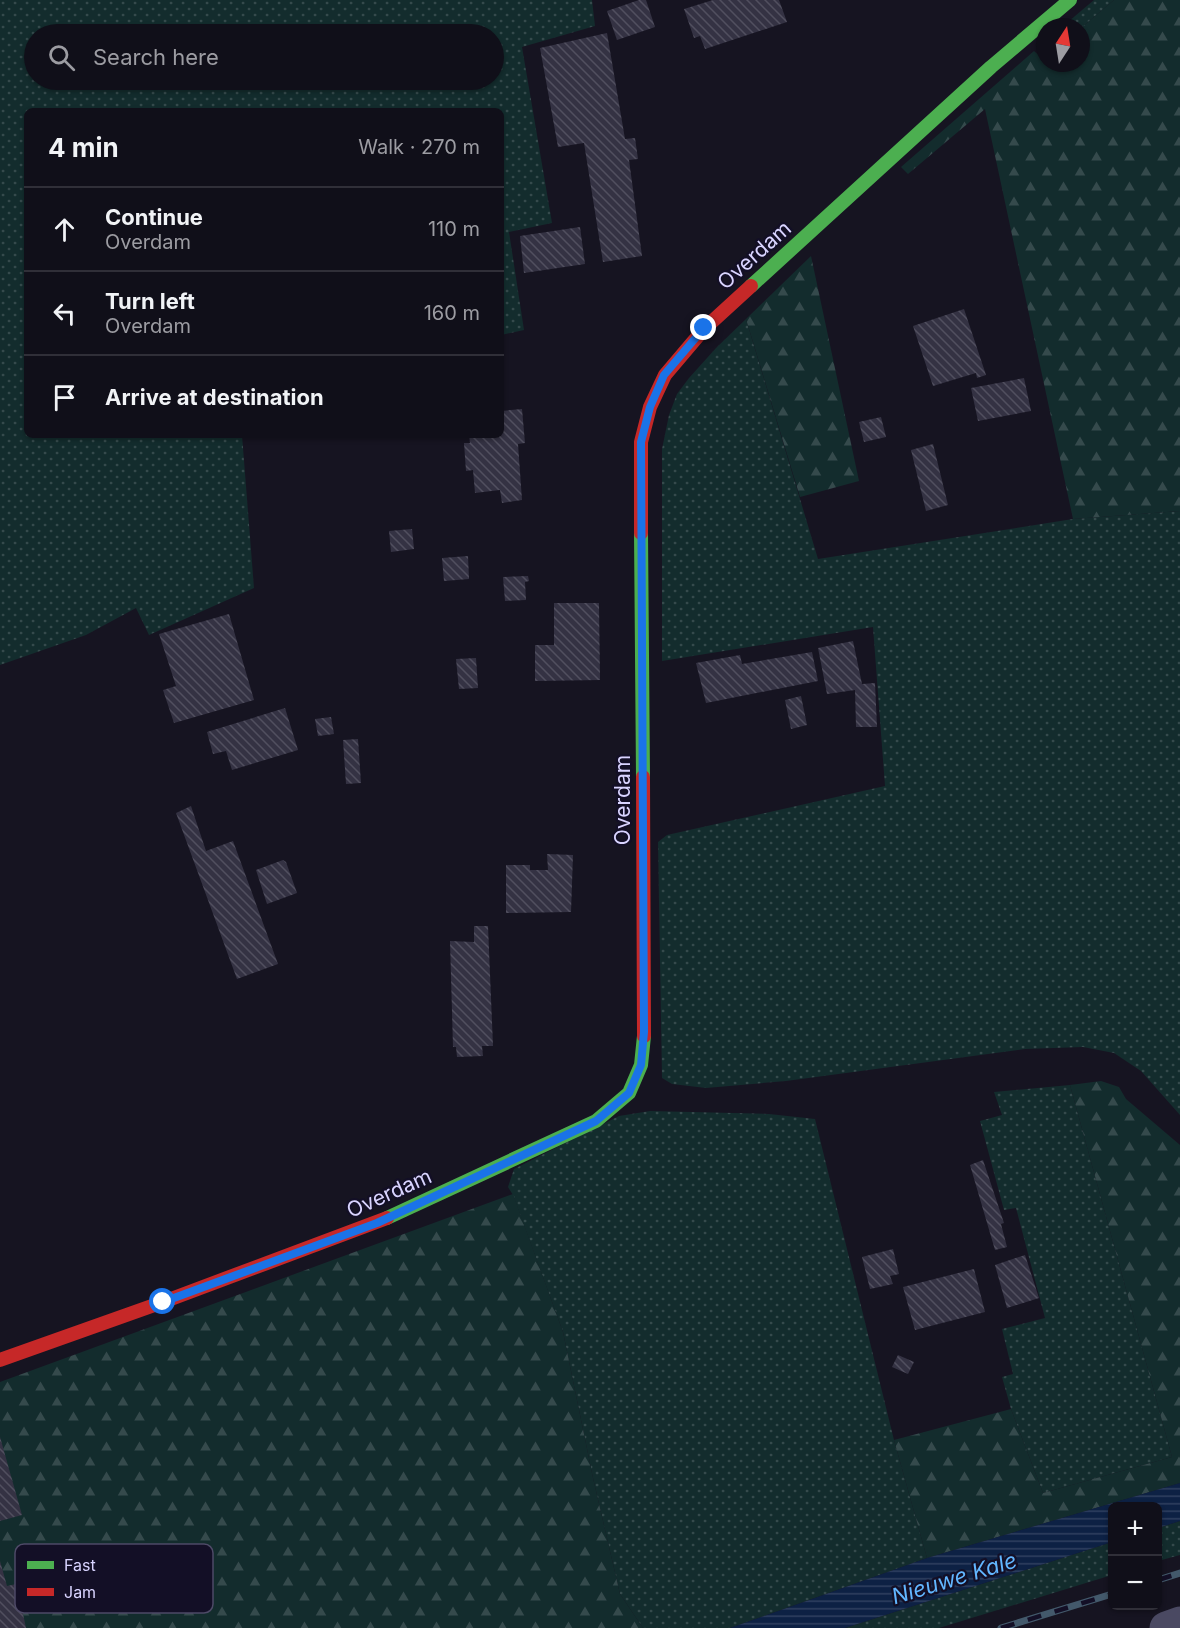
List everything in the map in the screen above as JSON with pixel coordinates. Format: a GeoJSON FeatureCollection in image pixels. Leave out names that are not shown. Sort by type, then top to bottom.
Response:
{"type":"FeatureCollection","features":[{"type":"Feature","properties":{"kind":"street","name":"Overdam"},"geometry":{"type":"LineString","coordinates":[[0,1360],[174,1299],[377,1223],[596,1121],[629,1093],[641,1065],[644,1032],[641,442],[650,407],[664,375],[704,328],[991,67],[1070,0]]}},
{"type":"Feature","properties":{"kind":"street"},"geometry":{"type":"LineString","coordinates":[[1166,1628],[1180,1623]]}},
{"type":"Feature","properties":{"kind":"green space"},"geometry":{"type":"Polygon","coordinates":[[[0,0],[592,0],[595,26],[522,47],[552,223],[509,232],[524,330],[504,334],[504,108],[24,108],[24,438],[242,438],[254,588],[149,635],[136,608],[86,635],[0,665],[0,0]]]}},
{"type":"Feature","properties":{"kind":"green space"},"geometry":{"type":"Polygon","coordinates":[[[1094,0],[1114,0],[1090,20],[1090,18],[1073,18],[1094,0]]]}},
{"type":"Feature","properties":{"kind":"green space"},"geometry":{"type":"Polygon","coordinates":[[[1114,0],[1180,0],[1180,511],[1073,519],[985,109],[908,174],[901,167],[1034,51],[1036,53],[1036,72],[1090,72],[1090,20],[1114,0]]]}},
{"type":"Feature","properties":{"kind":"green space"},"geometry":{"type":"Polygon","coordinates":[[[811,256],[859,481],[800,497],[746,319],[811,256]]]}},
{"type":"Feature","properties":{"kind":"green space"},"geometry":{"type":"Polygon","coordinates":[[[746,319],[818,559],[1073,519],[1180,511],[1180,1115],[1141,1071],[1114,1053],[1083,1047],[1025,1049],[786,1081],[706,1088],[672,1084],[662,1078],[658,842],[667,835],[885,786],[873,627],[662,661],[662,449],[669,415],[677,394],[689,378],[746,319]]]}},
{"type":"Feature","properties":{"kind":"green space"},"geometry":{"type":"Polygon","coordinates":[[[1101,1081],[1119,1087],[1126,1099],[1180,1145],[1180,1483],[1116,1502],[1108,1502],[1108,1504],[927,1558],[894,1440],[1011,1409],[1043,1493],[1172,1457],[1070,1085],[1101,1081]]]}},
{"type":"Feature","properties":{"kind":"green space"},"geometry":{"type":"Polygon","coordinates":[[[1070,1085],[1172,1457],[1043,1493],[1011,1409],[1002,1377],[1013,1374],[1002,1329],[1045,1318],[1016,1208],[1004,1210],[980,1121],[1002,1115],[994,1092],[1070,1085]]]}},
{"type":"Feature","properties":{"kind":"green space"},"geometry":{"type":"Polygon","coordinates":[[[650,1111],[769,1114],[815,1119],[894,1440],[927,1558],[730,1628],[643,1628],[620,1594],[563,1332],[513,1195],[508,1187],[514,1169],[619,1116],[650,1111]]]}},
{"type":"Feature","properties":{"kind":"green space"},"geometry":{"type":"Polygon","coordinates":[[[513,1194],[563,1332],[620,1594],[643,1628],[0,1628],[0,1382],[513,1194]]]}},
{"type":"Feature","properties":{"kind":"green space"},"geometry":{"type":"Polygon","coordinates":[[[1180,1521],[1180,1555],[1162,1560],[1162,1527],[1180,1521]]]}},
{"type":"Feature","properties":{"kind":"green space"},"geometry":{"type":"Polygon","coordinates":[[[1108,1543],[1108,1576],[939,1628],[845,1628],[1108,1543]]]}},
{"type":"Feature","properties":{"kind":"water"},"geometry":{"type":"Polygon","coordinates":[[[1180,1483],[1180,1521],[1162,1527],[1162,1502],[1116,1502],[1180,1483]]]}},
{"type":"Feature","properties":{"kind":"water","name":"Nieuwe Kale"},"geometry":{"type":"Polygon","coordinates":[[[1108,1504],[1108,1543],[845,1628],[730,1628],[927,1558],[1108,1504]]]}},
{"type":"Feature","properties":{"kind":"building"},"geometry":{"type":"Polygon","coordinates":[[[639,0],[646,0],[655,27],[617,40],[607,11],[639,0]]]}},
{"type":"Feature","properties":{"kind":"building"},"geometry":{"type":"Polygon","coordinates":[[[713,0],[779,0],[787,22],[705,49],[700,36],[694,38],[684,9],[713,0]]]}},
{"type":"Feature","properties":{"kind":"building"},"geometry":{"type":"Polygon","coordinates":[[[607,33],[625,139],[635,138],[638,159],[629,160],[642,256],[603,262],[584,143],[558,147],[540,48],[607,33]]]}},
{"type":"Feature","properties":{"kind":"building"},"geometry":{"type":"Polygon","coordinates":[[[580,227],[585,264],[524,273],[520,236],[580,227]]]}},
{"type":"Feature","properties":{"kind":"building"},"geometry":{"type":"Polygon","coordinates":[[[964,309],[986,375],[977,378],[976,373],[933,386],[913,326],[964,309]]]}},
{"type":"Feature","properties":{"kind":"building"},"geometry":{"type":"Polygon","coordinates":[[[1024,378],[1031,411],[978,421],[971,388],[1024,378]]]}},
{"type":"Feature","properties":{"kind":"building"},"geometry":{"type":"Polygon","coordinates":[[[522,409],[525,443],[518,444],[522,500],[502,503],[500,490],[475,493],[473,470],[466,471],[464,443],[470,443],[469,438],[504,438],[504,411],[522,409]]]}},
{"type":"Feature","properties":{"kind":"building"},"geometry":{"type":"Polygon","coordinates":[[[881,417],[886,437],[864,442],[859,422],[881,417]]]}},
{"type":"Feature","properties":{"kind":"building"},"geometry":{"type":"Polygon","coordinates":[[[933,444],[948,505],[926,511],[911,450],[933,444]]]}},
{"type":"Feature","properties":{"kind":"building"},"geometry":{"type":"Polygon","coordinates":[[[412,529],[414,549],[391,552],[389,531],[412,529]]]}},
{"type":"Feature","properties":{"kind":"building"},"geometry":{"type":"Polygon","coordinates":[[[468,556],[469,579],[444,581],[442,558],[468,556]]]}},
{"type":"Feature","properties":{"kind":"building"},"geometry":{"type":"Polygon","coordinates":[[[528,576],[529,581],[525,582],[526,600],[505,601],[503,577],[528,576]]]}},
{"type":"Feature","properties":{"kind":"building"},"geometry":{"type":"Polygon","coordinates":[[[554,603],[599,603],[600,680],[535,681],[535,645],[554,645],[554,603]]]}},
{"type":"Feature","properties":{"kind":"building"},"geometry":{"type":"Polygon","coordinates":[[[229,614],[254,700],[174,723],[163,690],[176,686],[159,634],[229,614]]]}},
{"type":"Feature","properties":{"kind":"building"},"geometry":{"type":"Polygon","coordinates":[[[853,641],[862,684],[875,683],[877,727],[856,727],[855,690],[827,694],[818,648],[853,641]]]}},
{"type":"Feature","properties":{"kind":"building"},"geometry":{"type":"Polygon","coordinates":[[[812,652],[818,681],[706,703],[696,663],[740,655],[742,664],[812,652]]]}},
{"type":"Feature","properties":{"kind":"building"},"geometry":{"type":"Polygon","coordinates":[[[476,658],[478,688],[459,689],[456,659],[476,658]]]}},
{"type":"Feature","properties":{"kind":"building"},"geometry":{"type":"Polygon","coordinates":[[[801,696],[807,725],[791,729],[785,700],[801,696]]]}},
{"type":"Feature","properties":{"kind":"building"},"geometry":{"type":"Polygon","coordinates":[[[285,708],[298,750],[232,770],[226,751],[213,754],[207,732],[285,708]]]}},
{"type":"Feature","properties":{"kind":"building"},"geometry":{"type":"Polygon","coordinates":[[[331,717],[334,734],[318,736],[315,719],[331,717]]]}},
{"type":"Feature","properties":{"kind":"building"},"geometry":{"type":"Polygon","coordinates":[[[358,739],[361,783],[346,784],[343,740],[358,739]]]}},
{"type":"Feature","properties":{"kind":"building"},"geometry":{"type":"Polygon","coordinates":[[[191,806],[206,851],[233,841],[278,964],[237,979],[176,813],[191,806]]]}},
{"type":"Feature","properties":{"kind":"building"},"geometry":{"type":"Polygon","coordinates":[[[547,854],[573,855],[571,912],[506,913],[506,865],[530,865],[530,870],[548,870],[547,854]]]}},
{"type":"Feature","properties":{"kind":"building"},"geometry":{"type":"Polygon","coordinates":[[[283,860],[286,862],[297,893],[267,904],[256,870],[283,860]]]}},
{"type":"Feature","properties":{"kind":"building"},"geometry":{"type":"Polygon","coordinates":[[[474,926],[488,926],[493,1046],[482,1046],[483,1056],[457,1057],[456,1047],[453,1047],[450,941],[474,942],[474,926]]]}},
{"type":"Feature","properties":{"kind":"building"},"geometry":{"type":"Polygon","coordinates":[[[983,1160],[1004,1223],[1001,1224],[1007,1247],[995,1250],[970,1165],[983,1160]]]}},
{"type":"Feature","properties":{"kind":"building"},"geometry":{"type":"Polygon","coordinates":[[[893,1249],[899,1274],[890,1276],[893,1284],[870,1289],[862,1257],[893,1249]]]}},
{"type":"Feature","properties":{"kind":"building"},"geometry":{"type":"Polygon","coordinates":[[[1025,1255],[1039,1298],[1007,1308],[995,1265],[1025,1255]]]}},
{"type":"Feature","properties":{"kind":"building"},"geometry":{"type":"Polygon","coordinates":[[[974,1269],[985,1312],[915,1330],[903,1287],[974,1269]]]}},
{"type":"Feature","properties":{"kind":"building"},"geometry":{"type":"Polygon","coordinates":[[[898,1355],[914,1362],[908,1374],[892,1367],[898,1355]]]}},
{"type":"Feature","properties":{"kind":"building"},"geometry":{"type":"Polygon","coordinates":[[[0,1437],[22,1515],[0,1521],[0,1437]]]}},
{"type":"Feature","properties":{"kind":"building"},"geometry":{"type":"Polygon","coordinates":[[[0,1561],[7,1586],[15,1584],[15,1613],[23,1613],[26,1628],[0,1628],[0,1561]]]}},
{"type":"Feature","properties":{"kind":"railway"},"geometry":{"type":"LineString","coordinates":[[1162,1579],[1180,1573]]}},
{"type":"Feature","properties":{"kind":"railway"},"geometry":{"type":"LineString","coordinates":[[1001,1628],[1108,1595]]}},
{"type":"Feature","properties":{"kind":"traffic: fast"},"geometry":{"type":"LineString","coordinates":[[751,286],[991,67],[1070,0]]}},
{"type":"Feature","properties":{"kind":"traffic: fast"},"geometry":{"type":"LineString","coordinates":[[641,533],[643,777]]}},
{"type":"Feature","properties":{"kind":"traffic: fast"},"geometry":{"type":"LineString","coordinates":[[387,1218],[596,1121],[629,1093],[641,1065],[644,1036]]}},
{"type":"Feature","properties":{"kind":"traffic: jam"},"geometry":{"type":"LineString","coordinates":[[641,533],[641,442],[650,407],[665,375],[704,329],[751,286]]}},
{"type":"Feature","properties":{"kind":"traffic: jam"},"geometry":{"type":"LineString","coordinates":[[643,777],[644,1036]]}},
{"type":"Feature","properties":{"kind":"traffic: jam"},"geometry":{"type":"LineString","coordinates":[[0,1360],[387,1218]]}},
{"type":"Feature","properties":{"kind":"route"},"geometry":{"type":"LineString","coordinates":[[163,1302],[377,1223],[596,1121],[629,1093],[641,1065],[644,1032],[641,442],[650,407],[664,375],[704,328]]}}]}
